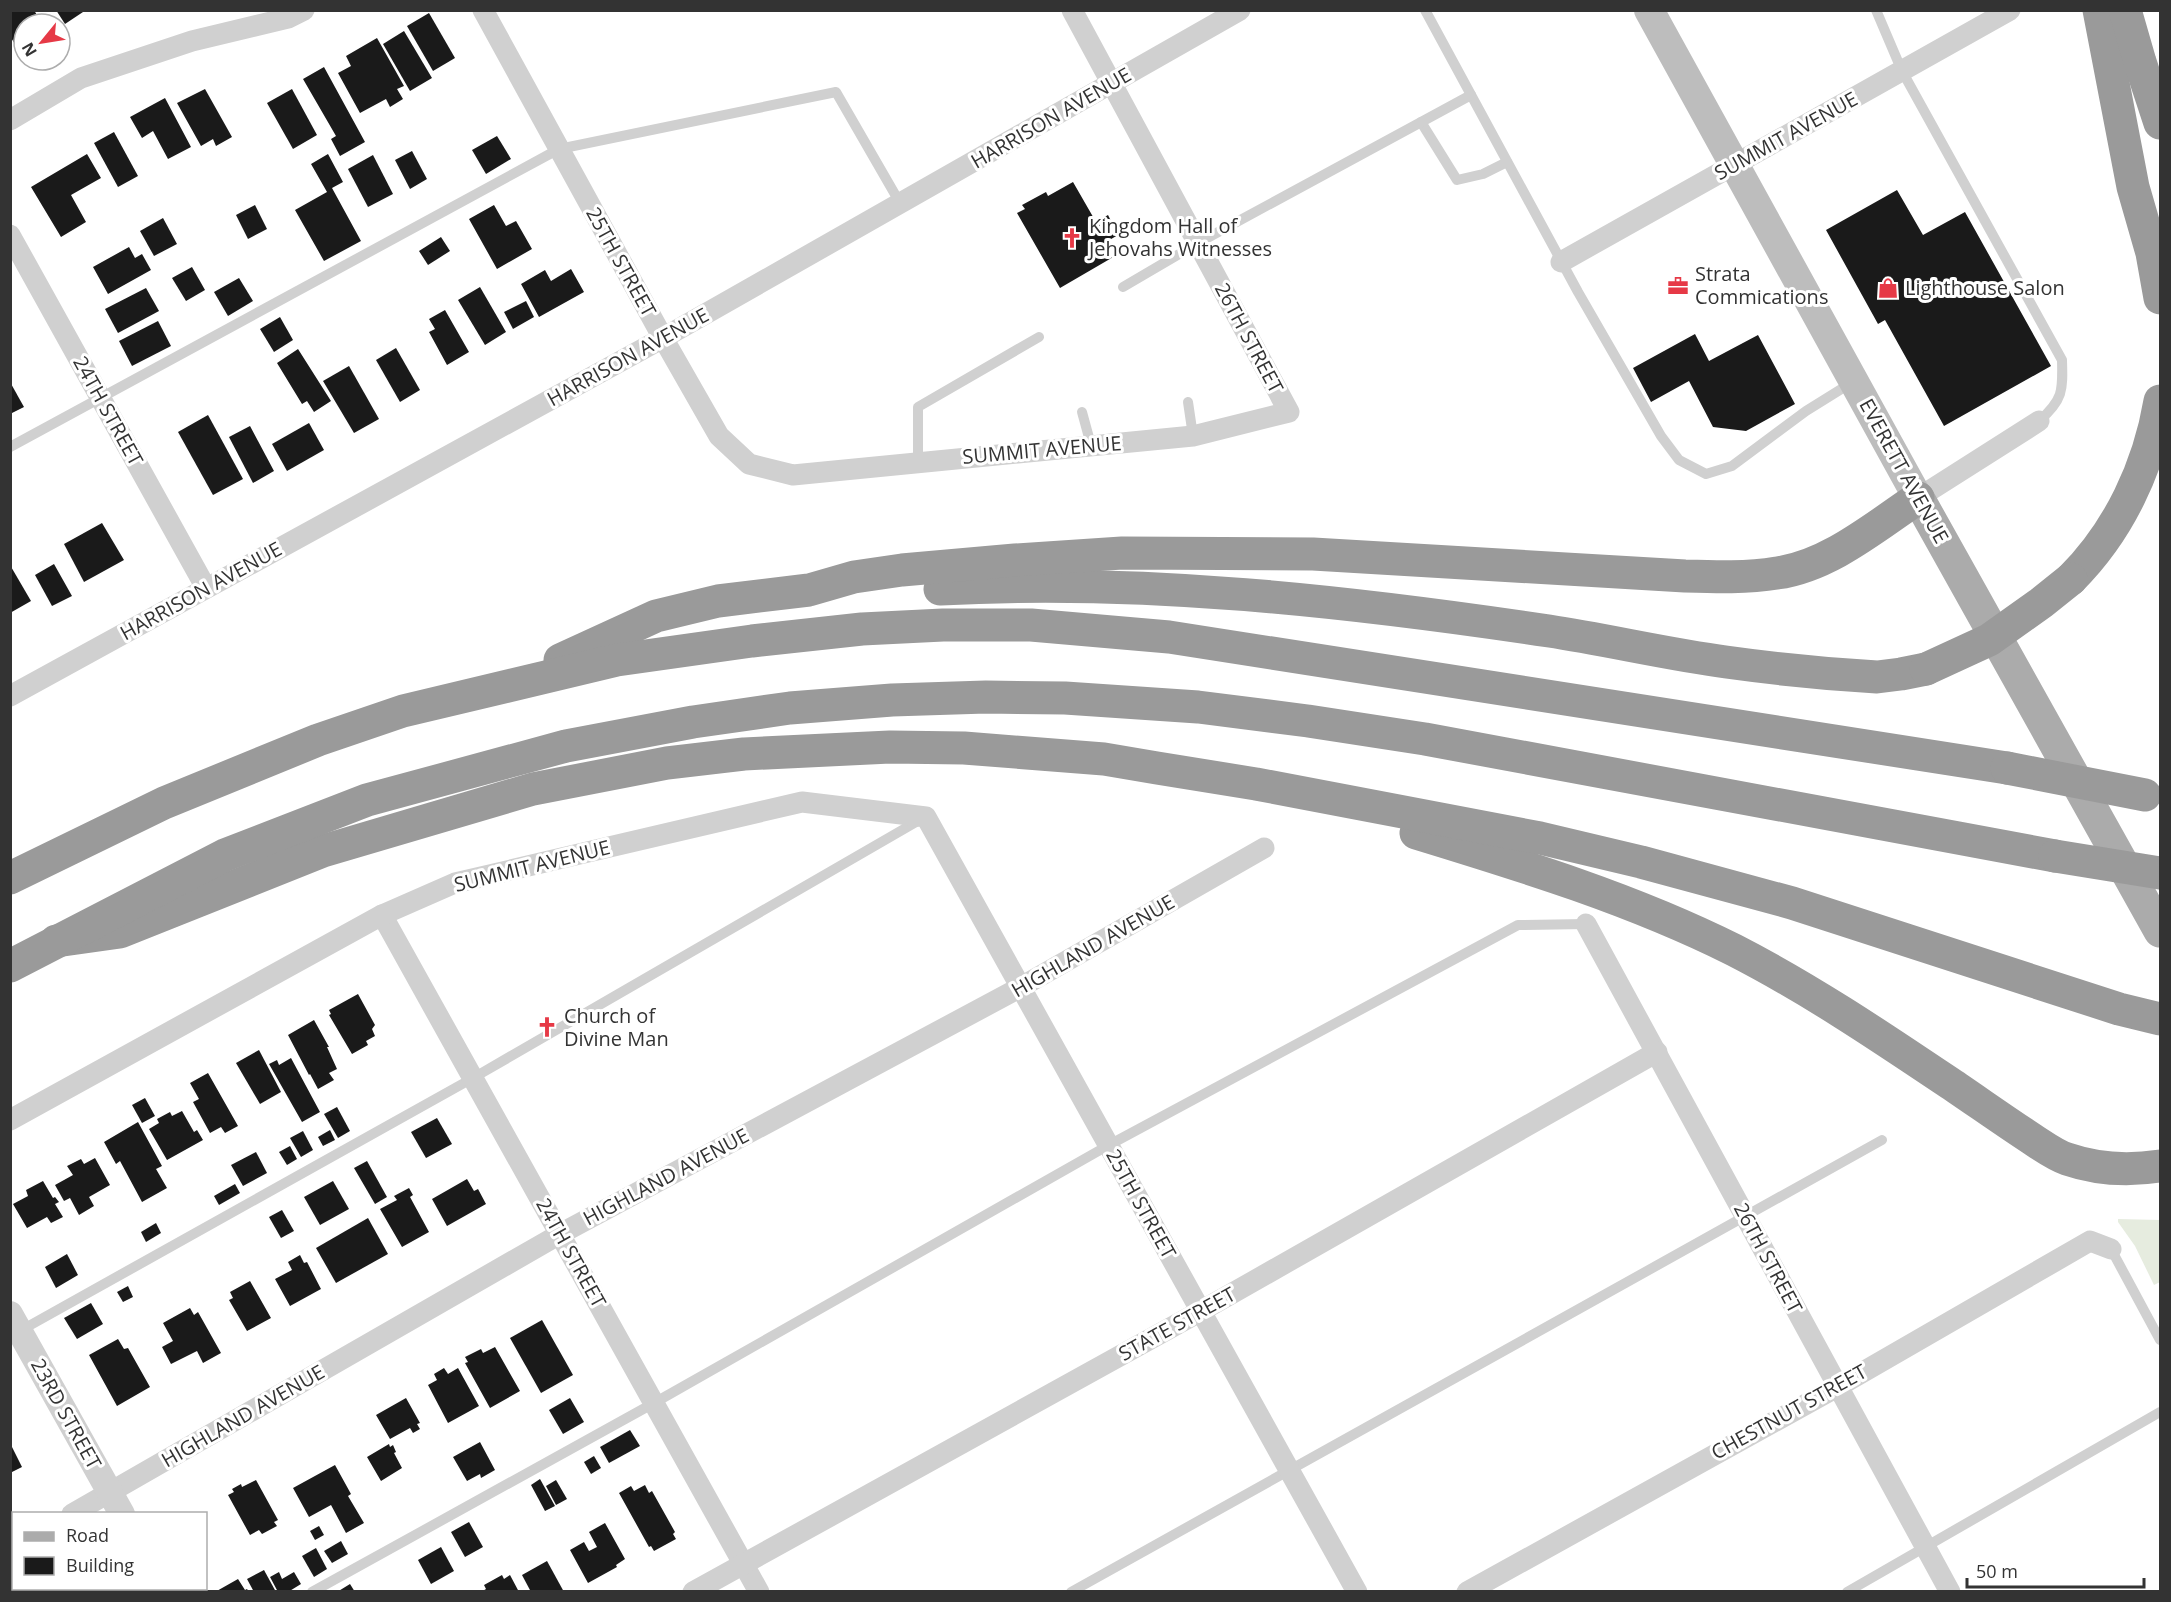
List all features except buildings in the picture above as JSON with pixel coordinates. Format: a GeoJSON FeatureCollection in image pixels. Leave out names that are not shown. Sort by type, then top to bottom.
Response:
{"type":"FeatureCollection","features":[{"type":"Feature","properties":{"kind":"highway"},"geometry":{"type":"LineString","coordinates":[[2099,10],[2125,67],[2160,123]]}},
{"type":"Feature","properties":{"kind":"highway"},"geometry":{"type":"LineString","coordinates":[[2126,10],[2125,67],[2133,188],[2152,253],[2160,298]]}},
{"type":"Feature","properties":{"kind":"highway"},"geometry":{"type":"LineString","coordinates":[[504,687],[613,634],[656,616],[718,601],[809,590],[896,591],[994,586],[1082,586],[1250,596],[1498,624],[1725,662],[1877,676],[1901,674],[1926,669],[1989,640],[2042,603],[2089,561],[2125,506],[2152,442],[2160,401]]}},
{"type":"Feature","properties":{"kind":"highway"},"geometry":{"type":"LineString","coordinates":[[809,590],[854,577],[902,570],[1122,553],[1312,554],[1685,576],[1726,577],[1779,573],[1803,567],[1833,553],[1918,498]]}},
{"type":"Feature","properties":{"kind":"highway"},"geometry":{"type":"LineString","coordinates":[[10,878],[164,802],[318,740],[403,711],[617,660],[752,641],[862,629],[932,625],[1031,625],[1169,637],[2007,768],[2153,796]]}},
{"type":"Feature","properties":{"kind":"highway"},"geometry":{"type":"LineString","coordinates":[[10,966],[225,855],[367,800],[566,746],[601,739],[693,722],[790,708],[892,700],[986,697],[1065,698],[1198,707],[1308,721],[1425,739],[2055,856],[2160,873]]}},
{"type":"Feature","properties":{"kind":"highway"},"geometry":{"type":"LineString","coordinates":[[56,941],[120,932],[323,850],[533,789],[667,763],[744,754],[890,747],[964,748],[1104,759],[1256,784],[1540,838],[1641,862],[1792,903],[2119,1009],[2160,1019]]}},
{"type":"Feature","properties":{"kind":"highway"},"geometry":{"type":"LineString","coordinates":[[1256,784],[1546,873],[1670,920],[1732,949],[1834,1006],[2064,1158],[2107,1169],[2160,1166]]}},
{"type":"Feature","properties":{"kind":"main road","name":"EVERETT AVENUE"},"geometry":{"type":"LineString","coordinates":[[1649,10],[2160,931]]}},
{"type":"Feature","properties":{"kind":"street"},"geometry":{"type":"LineString","coordinates":[[10,120],[81,78],[192,41],[288,18],[304,10]]}},
{"type":"Feature","properties":{"kind":"street","name":"25TH STREET"},"geometry":{"type":"LineString","coordinates":[[483,10],[719,436],[749,464],[793,475]]}},
{"type":"Feature","properties":{"kind":"street","name":"26TH STREET"},"geometry":{"type":"LineString","coordinates":[[1072,10],[1289,412]]}},
{"type":"Feature","properties":{"kind":"street","name":"HARRISON AVENUE"},"geometry":{"type":"LineString","coordinates":[[10,696],[663,338],[1240,10]]}},
{"type":"Feature","properties":{"kind":"street","name":"SUMMIT AVENUE"},"geometry":{"type":"LineString","coordinates":[[1561,262],[1902,71],[1987,16],[2010,10]]}},
{"type":"Feature","properties":{"kind":"street","name":"24TH STREET"},"geometry":{"type":"LineString","coordinates":[[10,235],[206,588]]}},
{"type":"Feature","properties":{"kind":"street","name":"SUMMIT AVENUE"},"geometry":{"type":"LineString","coordinates":[[793,475],[918,461],[1193,436],[1289,412]]}},
{"type":"Feature","properties":{"kind":"street"},"geometry":{"type":"LineString","coordinates":[[1918,498],[2039,421]]}},
{"type":"Feature","properties":{"kind":"street","name":"SUMMIT AVENUE"},"geometry":{"type":"LineString","coordinates":[[10,1120],[382,915],[455,883],[802,802],[926,817]]}},
{"type":"Feature","properties":{"kind":"street","name":"25TH STREET"},"geometry":{"type":"LineString","coordinates":[[926,817],[1357,1592]]}},
{"type":"Feature","properties":{"kind":"street","name":"HIGHLAND AVENUE"},"geometry":{"type":"LineString","coordinates":[[80,1512],[116,1503],[560,1234],[1021,987],[1264,848]]}},
{"type":"Feature","properties":{"kind":"street","name":"24TH STREET"},"geometry":{"type":"LineString","coordinates":[[382,915],[759,1592]]}},
{"type":"Feature","properties":{"kind":"street","name":"26TH STREET"},"geometry":{"type":"LineString","coordinates":[[1586,924],[1950,1592]]}},
{"type":"Feature","properties":{"kind":"street","name":"STATE STREET"},"geometry":{"type":"LineString","coordinates":[[693,1592],[1201,1311],[1657,1052]]}},
{"type":"Feature","properties":{"kind":"street","name":"CHESTNUT STREET"},"geometry":{"type":"LineString","coordinates":[[1467,1592],[1837,1387],[2090,1241],[2111,1249]]}},
{"type":"Feature","properties":{"kind":"street","name":"23RD STREET"},"geometry":{"type":"LineString","coordinates":[[14,1327],[116,1503]]}},
{"type":"Feature","properties":{"kind":"lane"},"geometry":{"type":"LineString","coordinates":[[1425,10],[1561,262],[1661,436],[1679,460],[1706,474],[1732,466],[1806,411],[1854,381]]}},
{"type":"Feature","properties":{"kind":"lane"},"geometry":{"type":"LineString","coordinates":[[1876,10],[1902,71],[2062,360],[2063,384],[2054,407],[2039,421]]}},
{"type":"Feature","properties":{"kind":"lane"},"geometry":{"type":"LineString","coordinates":[[10,447],[559,150],[836,92],[900,203]]}},
{"type":"Feature","properties":{"kind":"lane"},"geometry":{"type":"LineString","coordinates":[[1124,287],[1198,243],[1471,95]]}},
{"type":"Feature","properties":{"kind":"lane"},"geometry":{"type":"LineString","coordinates":[[1421,122],[1457,180],[1483,174],[1507,162]]}},
{"type":"Feature","properties":{"kind":"lane"},"geometry":{"type":"LineString","coordinates":[[918,461],[918,407],[1039,337]]}},
{"type":"Feature","properties":{"kind":"lane"},"geometry":{"type":"LineString","coordinates":[[1188,402],[1193,436]]}},
{"type":"Feature","properties":{"kind":"lane"},"geometry":{"type":"LineString","coordinates":[[1082,412],[1091,445]]}},
{"type":"Feature","properties":{"kind":"lane"},"geometry":{"type":"LineString","coordinates":[[14,1327],[473,1078],[926,817]]}},
{"type":"Feature","properties":{"kind":"lane"},"geometry":{"type":"LineString","coordinates":[[312,1592],[654,1403],[1109,1145],[1518,925],[1586,924]]}},
{"type":"Feature","properties":{"kind":"lane"},"geometry":{"type":"LineString","coordinates":[[1071,1592],[1882,1140]]}},
{"type":"Feature","properties":{"kind":"lane"},"geometry":{"type":"LineString","coordinates":[[2111,1249],[2160,1340]]}},
{"type":"Feature","properties":{"kind":"lane"},"geometry":{"type":"LineString","coordinates":[[1847,1592],[2160,1412]]}},
{"type":"Feature","properties":{"kind":"shaded area"},"geometry":{"type":"Polygon","coordinates":[[[2118,1219],[2160,1220],[2160,1282],[2154,1285],[2135,1246],[2118,1219]]]}},
{"type":"Feature","properties":{"kind":"place","name":"Kingdom Hall of Jehovahs Witnesses"},"geometry":{"type":"Point","coordinates":[1072,238]}},
{"type":"Feature","properties":{"kind":"place","name":"Strata Commications"},"geometry":{"type":"Point","coordinates":[1678,286]}},
{"type":"Feature","properties":{"kind":"place","name":"Lighthouse Salon"},"geometry":{"type":"Point","coordinates":[1888,288]}},
{"type":"Feature","properties":{"kind":"place","name":"Church of Divine Man"},"geometry":{"type":"Point","coordinates":[547,1027]}}]}
